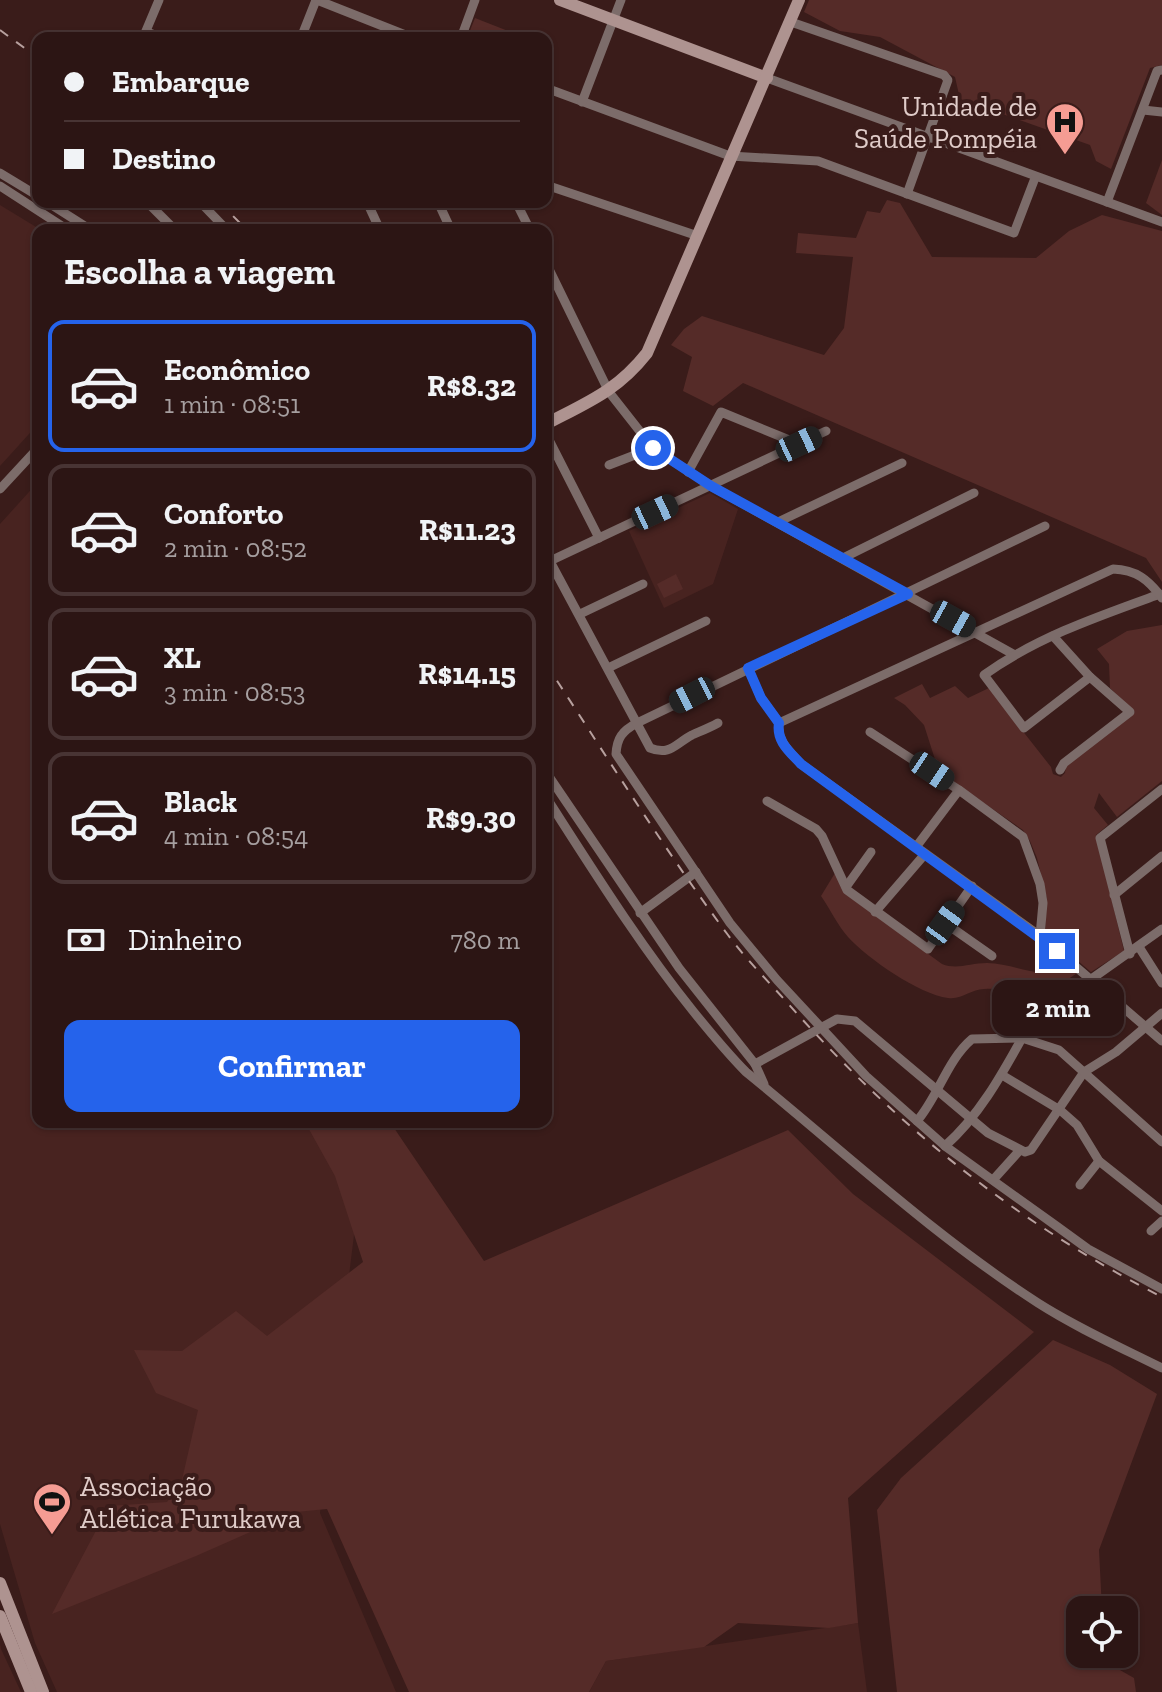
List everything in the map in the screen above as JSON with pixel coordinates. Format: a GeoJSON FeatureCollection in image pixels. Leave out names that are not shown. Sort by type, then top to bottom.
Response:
{"type":"FeatureCollection","features":[{"type":"Feature","properties":{"kind":"street"},"geometry":{"type":"LineString","coordinates":[[146,32],[159,0]]}},
{"type":"Feature","properties":{"kind":"street"},"geometry":{"type":"LineString","coordinates":[[303,32],[316,0],[398,32]]}},
{"type":"Feature","properties":{"kind":"street"},"geometry":{"type":"LineString","coordinates":[[463,32],[475,0]]}},
{"type":"Feature","properties":{"kind":"street"},"geometry":{"type":"LineString","coordinates":[[560,0],[1035,178],[1162,222]]}},
{"type":"Feature","properties":{"kind":"street"},"geometry":{"type":"LineString","coordinates":[[582,102],[621,0]]}},
{"type":"Feature","properties":{"kind":"street"},"geometry":{"type":"LineString","coordinates":[[552,421],[609,392],[633,371],[647,353],[799,0]]}},
{"type":"Feature","properties":{"kind":"street"},"geometry":{"type":"LineString","coordinates":[[791,22],[944,75],[948,80],[907,194]]}},
{"type":"Feature","properties":{"kind":"street"},"geometry":{"type":"LineString","coordinates":[[1107,202],[1160,70]]}},
{"type":"Feature","properties":{"kind":"street"},"geometry":{"type":"LineString","coordinates":[[552,90],[730,156],[818,161],[1014,233],[1035,178]]}},
{"type":"Feature","properties":{"kind":"street"},"geometry":{"type":"LineString","coordinates":[[1143,110],[1162,112]]}},
{"type":"Feature","properties":{"kind":"street"},"geometry":{"type":"LineString","coordinates":[[0,173],[32,189]]}},
{"type":"Feature","properties":{"kind":"street"},"geometry":{"type":"LineString","coordinates":[[0,186],[32,207]]}},
{"type":"Feature","properties":{"kind":"street"},"geometry":{"type":"LineString","coordinates":[[552,187],[698,236]]}},
{"type":"Feature","properties":{"kind":"street"},"geometry":{"type":"LineString","coordinates":[[34,208],[59,224]]}},
{"type":"Feature","properties":{"kind":"street"},"geometry":{"type":"LineString","coordinates":[[56,208],[78,224]]}},
{"type":"Feature","properties":{"kind":"street"},"geometry":{"type":"LineString","coordinates":[[153,208],[169,224]]}},
{"type":"Feature","properties":{"kind":"street"},"geometry":{"type":"LineString","coordinates":[[206,208],[221,224]]}},
{"type":"Feature","properties":{"kind":"street"},"geometry":{"type":"LineString","coordinates":[[552,275],[609,392],[653,448],[711,486],[1013,654]]}},
{"type":"Feature","properties":{"kind":"street"},"geometry":{"type":"LineString","coordinates":[[688,472],[721,412],[799,444]]}},
{"type":"Feature","properties":{"kind":"street"},"geometry":{"type":"LineString","coordinates":[[552,556],[599,538],[826,431]]}},
{"type":"Feature","properties":{"kind":"street"},"geometry":{"type":"LineString","coordinates":[[552,446],[599,538]]}},
{"type":"Feature","properties":{"kind":"street"},"geometry":{"type":"LineString","coordinates":[[609,465],[653,448]]}},
{"type":"Feature","properties":{"kind":"street"},"geometry":{"type":"LineString","coordinates":[[0,489],[32,454]]}},
{"type":"Feature","properties":{"kind":"street"},"geometry":{"type":"LineString","coordinates":[[778,522],[902,463]]}},
{"type":"Feature","properties":{"kind":"street"},"geometry":{"type":"LineString","coordinates":[[843,558],[974,493]]}},
{"type":"Feature","properties":{"kind":"street"},"geometry":{"type":"LineString","coordinates":[[1045,526],[637,723],[624,730],[616,742],[616,754],[740,935],[866,1076],[945,1146],[1088,1249],[1162,1289]]}},
{"type":"Feature","properties":{"kind":"street"},"geometry":{"type":"LineString","coordinates":[[552,565],[650,748],[660,752],[674,750],[691,736],[718,723]]}},
{"type":"Feature","properties":{"kind":"street"},"geometry":{"type":"LineString","coordinates":[[779,723],[1113,569],[1129,569],[1140,574],[1161,596],[1053,636],[1013,654],[984,675],[1024,728],[1090,677]]}},
{"type":"Feature","properties":{"kind":"street"},"geometry":{"type":"LineString","coordinates":[[580,614],[643,584]]}},
{"type":"Feature","properties":{"kind":"street"},"geometry":{"type":"LineString","coordinates":[[608,668],[706,621]]}},
{"type":"Feature","properties":{"kind":"street"},"geometry":{"type":"LineString","coordinates":[[1053,636],[1090,677],[1130,712],[1064,763],[1060,770]]}},
{"type":"Feature","properties":{"kind":"street"},"geometry":{"type":"LineString","coordinates":[[748,668],[761,698],[779,723],[778,733],[785,747],[801,764],[1040,936],[1162,1041]]}},
{"type":"Feature","properties":{"kind":"street"},"geometry":{"type":"LineString","coordinates":[[870,732],[959,790],[1023,837],[1040,884],[1043,903],[1040,936]]}},
{"type":"Feature","properties":{"kind":"street"},"geometry":{"type":"LineString","coordinates":[[552,781],[687,979],[755,1064],[766,1088]]}},
{"type":"Feature","properties":{"kind":"street"},"geometry":{"type":"LineString","coordinates":[[1130,954],[1100,838],[1162,789]]}},
{"type":"Feature","properties":{"kind":"street"},"geometry":{"type":"LineString","coordinates":[[875,912],[921,850],[959,790]]}},
{"type":"Feature","properties":{"kind":"street"},"geometry":{"type":"LineString","coordinates":[[767,801],[816,829],[846,887],[875,912],[928,949],[972,886]]}},
{"type":"Feature","properties":{"kind":"street"},"geometry":{"type":"LineString","coordinates":[[552,806],[626,922],[734,1060],[907,1205],[1018,1290],[1075,1325],[1162,1368]]}},
{"type":"Feature","properties":{"kind":"street"},"geometry":{"type":"LineString","coordinates":[[846,887],[871,852]]}},
{"type":"Feature","properties":{"kind":"street"},"geometry":{"type":"LineString","coordinates":[[1114,895],[1162,856]]}},
{"type":"Feature","properties":{"kind":"street"},"geometry":{"type":"LineString","coordinates":[[640,913],[696,872]]}},
{"type":"Feature","properties":{"kind":"street"},"geometry":{"type":"LineString","coordinates":[[945,923],[992,956]]}},
{"type":"Feature","properties":{"kind":"street"},"geometry":{"type":"LineString","coordinates":[[1090,980],[1162,929]]}},
{"type":"Feature","properties":{"kind":"street"},"geometry":{"type":"LineString","coordinates":[[1139,947],[1162,983]]}},
{"type":"Feature","properties":{"kind":"street"},"geometry":{"type":"LineString","coordinates":[[755,1064],[837,1019],[855,1021],[988,1133],[1025,1152],[1031,1150],[1084,1072],[1116,1052],[1162,1013]]}},
{"type":"Feature","properties":{"kind":"street"},"geometry":{"type":"LineString","coordinates":[[917,1121],[972,1039],[1022,1038],[1059,1050],[1162,1142]]}},
{"type":"Feature","properties":{"kind":"street"},"geometry":{"type":"LineString","coordinates":[[945,1146],[961,1132],[1002,1075],[1022,1038]]}},
{"type":"Feature","properties":{"kind":"street"},"geometry":{"type":"LineString","coordinates":[[1002,1075],[1060,1110],[1077,1125],[1099,1161],[1162,1211]]}},
{"type":"Feature","properties":{"kind":"street"},"geometry":{"type":"LineString","coordinates":[[993,1180],[1020,1150]]}},
{"type":"Feature","properties":{"kind":"street"},"geometry":{"type":"LineString","coordinates":[[1080,1185],[1099,1161]]}},
{"type":"Feature","properties":{"kind":"street"},"geometry":{"type":"LineString","coordinates":[[1151,1231],[1162,1221]]}},
{"type":"Feature","properties":{"kind":"street"},"geometry":{"type":"LineString","coordinates":[[0,1583],[43,1692]]}},
{"type":"Feature","properties":{"kind":"street"},"geometry":{"type":"LineString","coordinates":[[0,1616],[31,1692]]}},
{"type":"Feature","properties":{"kind":"shaded area"},"geometry":{"type":"Polygon","coordinates":[[[809,0],[1162,0],[1162,65],[1150,68],[1111,169],[1096,161],[1090,145],[960,99],[955,77],[880,37],[840,31],[804,12],[809,0]]]}},
{"type":"Feature","properties":{"kind":"shaded area"},"geometry":{"type":"Polygon","coordinates":[[[475,18],[510,32],[469,32],[475,18]]]}},
{"type":"Feature","properties":{"kind":"shaded area"},"geometry":{"type":"Polygon","coordinates":[[[1162,160],[1162,215],[1146,203],[1162,160]]]}},
{"type":"Feature","properties":{"kind":"shaded area"},"geometry":{"type":"Polygon","coordinates":[[[887,200],[900,203],[932,257],[1036,258],[1069,231],[1102,215],[1162,231],[1162,582],[1146,558],[743,383],[713,406],[683,391],[692,357],[671,345],[684,329],[702,316],[824,355],[844,328],[853,257],[796,253],[798,233],[856,238],[867,211],[880,213],[887,200]]]}},
{"type":"Feature","properties":{"kind":"shaded area"},"geometry":{"type":"Polygon","coordinates":[[[0,205],[32,225],[32,431],[0,466],[0,205]]]}},
{"type":"Feature","properties":{"kind":"shaded area"},"geometry":{"type":"Polygon","coordinates":[[[32,489],[32,1128],[358,1128],[366,1137],[320,1513],[396,1692],[57,1692],[35,1643],[0,1524],[0,524],[32,489]]]}},
{"type":"Feature","properties":{"kind":"shaded area"},"geometry":{"type":"Polygon","coordinates":[[[710,493],[738,509],[713,584],[664,608],[629,531],[710,493]]]}},
{"type":"Feature","properties":{"kind":"shaded area"},"geometry":{"type":"Polygon","coordinates":[[[676,574],[683,589],[664,598],[657,584],[676,574]]]}},
{"type":"Feature","properties":{"kind":"shaded area"},"geometry":{"type":"Polygon","coordinates":[[[1162,625],[1162,781],[1117,817],[1099,793],[1094,808],[1108,825],[1096,835],[1124,951],[1091,972],[1045,933],[1047,899],[1037,858],[1023,830],[939,772],[924,725],[894,698],[922,684],[930,698],[955,686],[968,698],[989,688],[1051,767],[1053,774],[1061,777],[1066,765],[1135,712],[1110,688],[1109,664],[1097,649],[1127,631],[1162,625]]]}},
{"type":"Feature","properties":{"kind":"shaded area"},"geometry":{"type":"Polygon","coordinates":[[[835,873],[847,895],[942,964],[994,963],[1044,973],[1062,962],[1077,973],[1050,989],[1031,993],[984,989],[948,998],[923,990],[881,965],[844,933],[821,896],[835,873]]]}},
{"type":"Feature","properties":{"kind":"shaded area"},"geometry":{"type":"Polygon","coordinates":[[[308,1128],[394,1128],[484,1261],[788,1130],[853,1194],[1034,1332],[848,1498],[858,1623],[829,1628],[738,1623],[704,1647],[606,1661],[589,1692],[409,1692],[327,1509],[296,1512],[52,1614],[109,1506],[167,1502],[181,1484],[198,1410],[156,1393],[134,1350],[182,1351],[236,1311],[267,1336],[363,1262],[335,1176],[308,1128]]]}},
{"type":"Feature","properties":{"kind":"shaded area"},"geometry":{"type":"Polygon","coordinates":[[[1053,1340],[1110,1365],[1157,1394],[1099,1550],[1101,1596],[1066,1596],[1066,1668],[1116,1668],[1134,1678],[1136,1692],[897,1692],[877,1510],[901,1478],[1053,1340]]]}},
{"type":"Feature","properties":{"kind":"shaded area"},"geometry":{"type":"Polygon","coordinates":[[[858,1623],[867,1692],[589,1692],[606,1661],[858,1623]]]}},
{"type":"Feature","properties":{"kind":"shaded area"},"geometry":{"type":"Polygon","coordinates":[[[0,1644],[1,1649],[21,1692],[0,1692],[0,1644]]]}},
{"type":"Feature","properties":{"kind":"railway"},"geometry":{"type":"LineString","coordinates":[[0,30],[32,54]]}},
{"type":"Feature","properties":{"kind":"railway"},"geometry":{"type":"LineString","coordinates":[[225,208],[241,224]]}},
{"type":"Feature","properties":{"kind":"railway"},"geometry":{"type":"LineString","coordinates":[[552,673],[728,935],[826,1045],[869,1088],[958,1166],[1056,1236],[1162,1297]]}},
{"type":"Feature","properties":{"kind":"place","name":"Unidade de Saúde Pompéia"},"geometry":{"type":"Point","coordinates":[1065,156]}},
{"type":"Feature","properties":{"kind":"place","name":"Associação Atlética Furukawa"},"geometry":{"type":"Point","coordinates":[52,1536]}},
{"type":"Feature","properties":{"kind":"route"},"geometry":{"type":"LineString","coordinates":[[653,448],[711,486],[908,594],[748,668],[761,698],[779,723],[778,733],[785,747],[801,764],[1057,951]]}}]}
